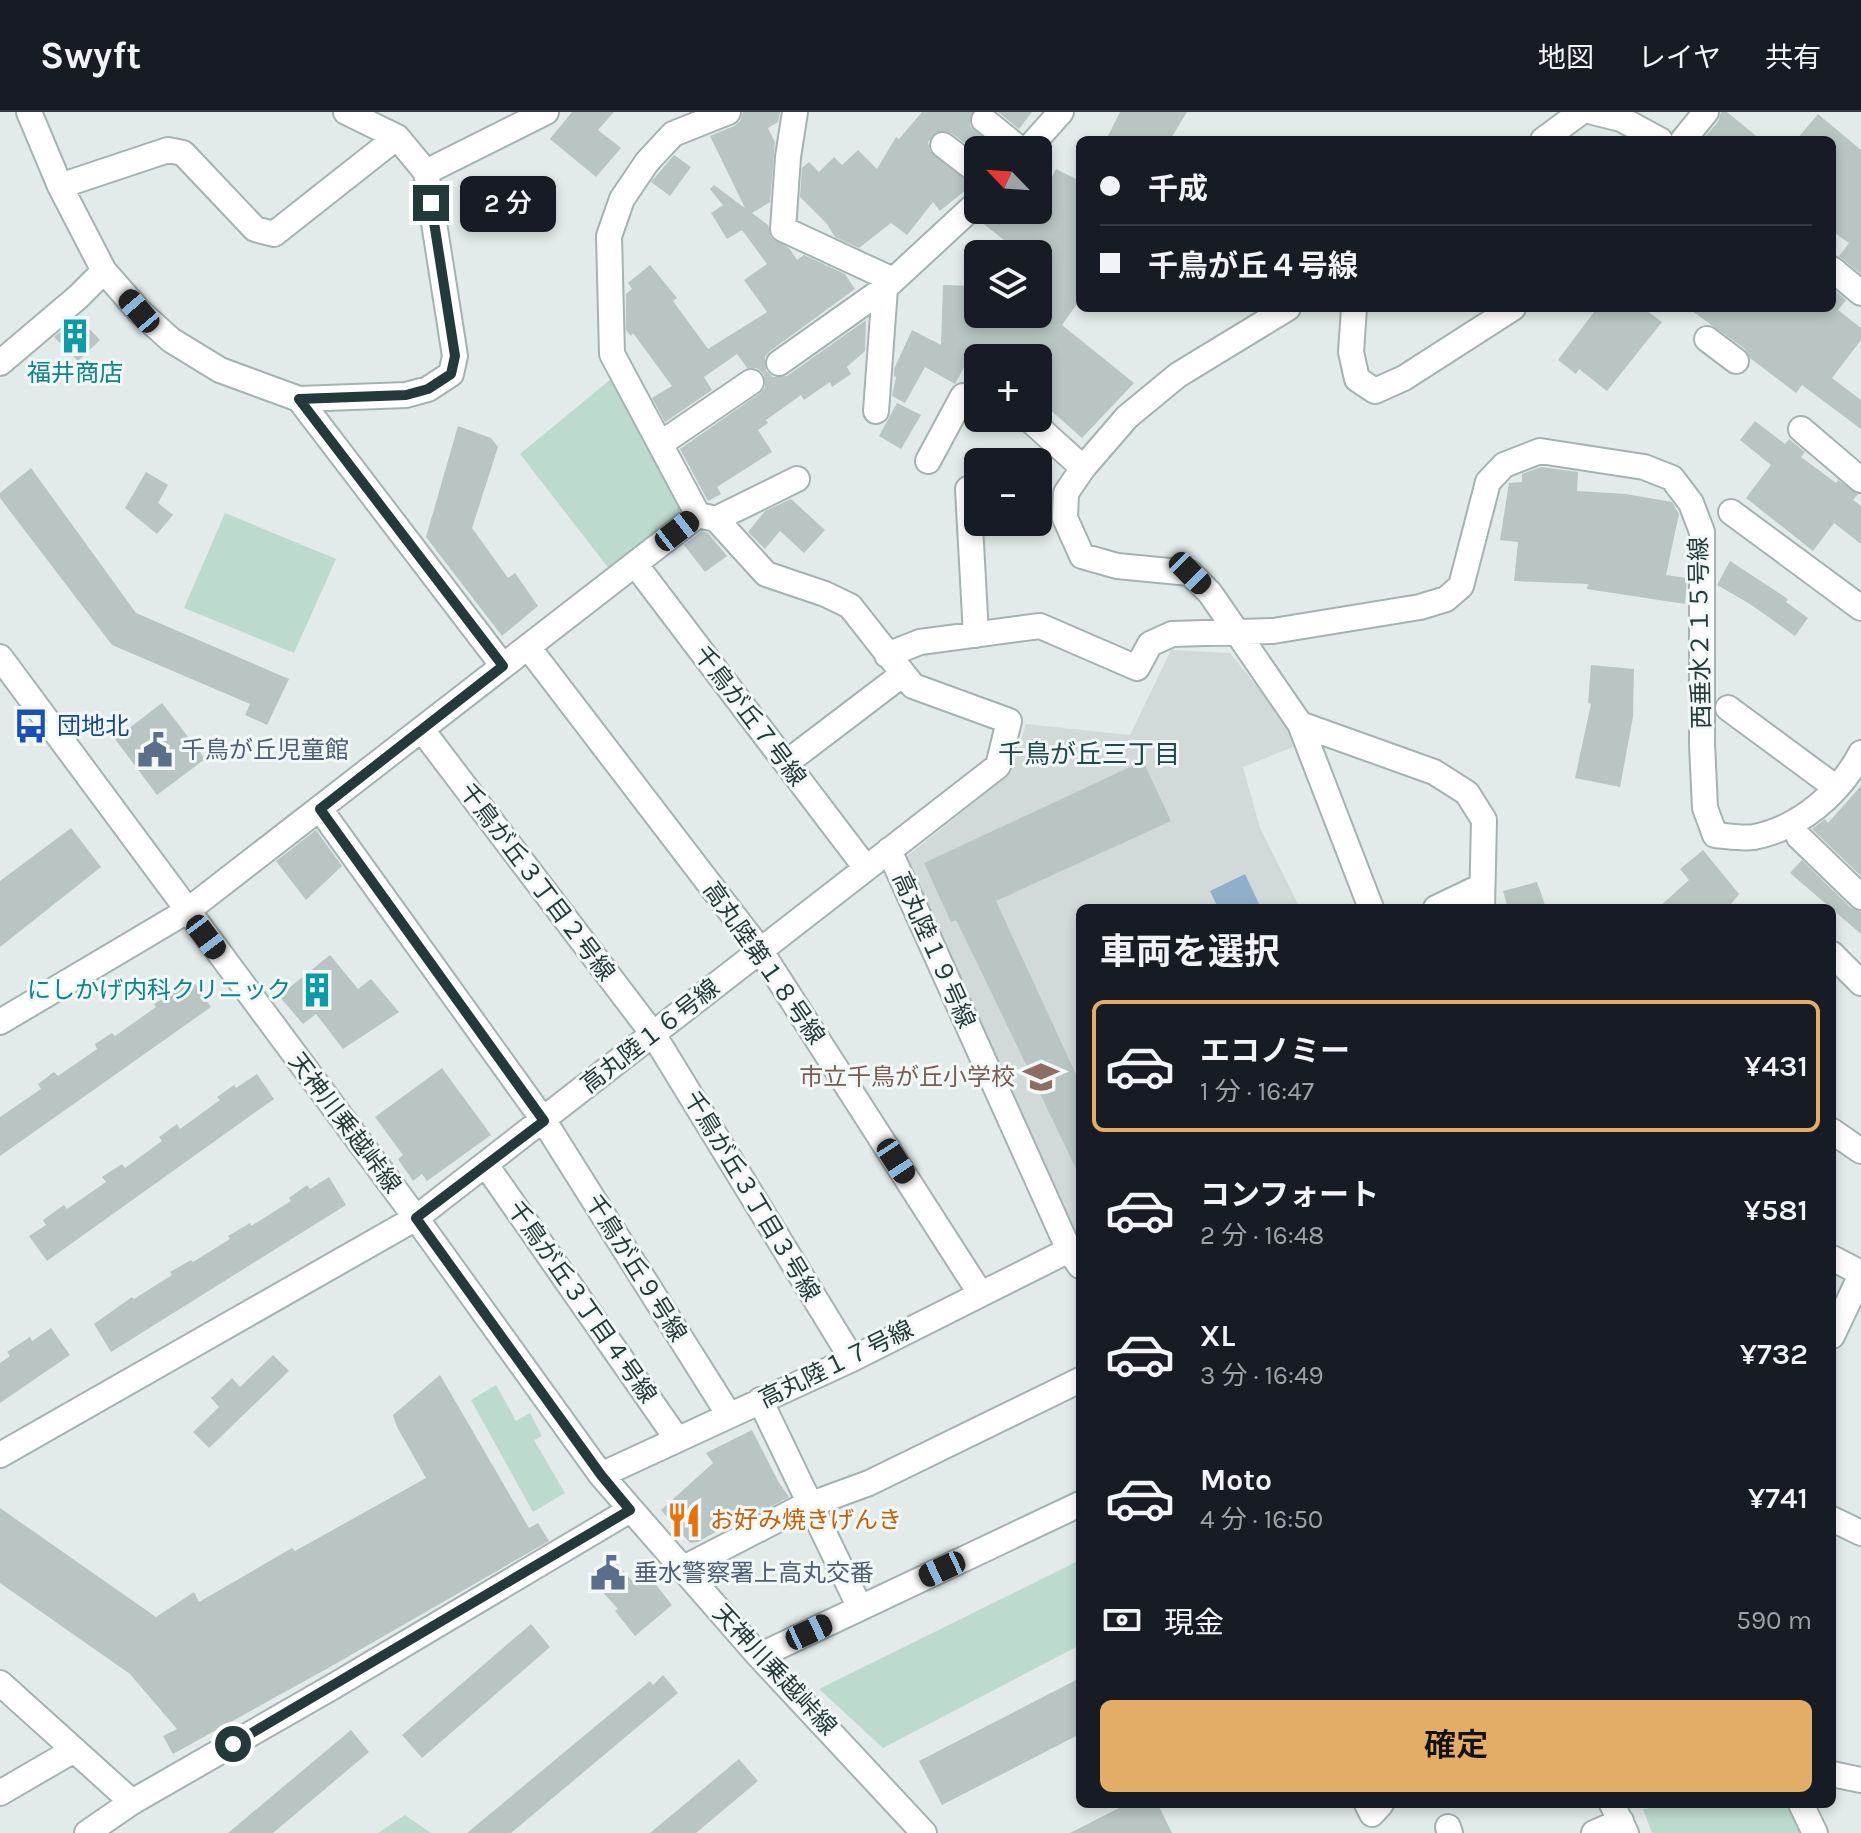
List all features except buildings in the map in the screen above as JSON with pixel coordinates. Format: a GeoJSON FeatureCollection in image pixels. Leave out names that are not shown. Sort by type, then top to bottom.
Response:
{"type":"FeatureCollection","features":[{"type":"Feature","properties":{"kind":"street"},"geometry":{"type":"LineString","coordinates":[[29,112],[60,186],[104,271],[139,311],[171,340],[220,370],[299,399],[406,395],[428,389],[451,374],[455,356],[426,172],[397,137],[346,112]]}},
{"type":"Feature","properties":{"kind":"street"},"geometry":{"type":"LineString","coordinates":[[426,172],[546,112]]}},
{"type":"Feature","properties":{"kind":"street"},"geometry":{"type":"LineString","coordinates":[[728,112],[673,134],[647,162],[622,199],[609,236],[612,354],[660,444],[707,517],[766,574],[850,606],[903,674],[786,763]]}},
{"type":"Feature","properties":{"kind":"street"},"geometry":{"type":"LineString","coordinates":[[795,112],[783,229],[889,284]]}},
{"type":"Feature","properties":{"kind":"street"},"geometry":{"type":"LineString","coordinates":[[1038,136],[1061,112]]}},
{"type":"Feature","properties":{"kind":"street"},"geometry":{"type":"LineString","coordinates":[[1548,136],[1581,112]]}},
{"type":"Feature","properties":{"kind":"street"},"geometry":{"type":"LineString","coordinates":[[1593,112],[1621,119],[1653,136]]}},
{"type":"Feature","properties":{"kind":"street"},"geometry":{"type":"LineString","coordinates":[[1686,136],[1706,112]]}},
{"type":"Feature","properties":{"kind":"street"},"geometry":{"type":"LineString","coordinates":[[984,120],[1005,136]]}},
{"type":"Feature","properties":{"kind":"street"},"geometry":{"type":"LineString","coordinates":[[60,186],[168,150],[183,153],[255,229],[274,234],[397,137]]}},
{"type":"Feature","properties":{"kind":"street"},"geometry":{"type":"LineString","coordinates":[[943,145],[964,161]]}},
{"type":"Feature","properties":{"kind":"street"},"geometry":{"type":"LineString","coordinates":[[779,363],[889,284],[964,215]]}},
{"type":"Feature","properties":{"kind":"street"},"geometry":{"type":"LineString","coordinates":[[0,363],[104,271]]}},
{"type":"Feature","properties":{"kind":"street"},"geometry":{"type":"LineString","coordinates":[[1836,272],[1861,293]]}},
{"type":"Feature","properties":{"kind":"street"},"geometry":{"type":"LineString","coordinates":[[876,411],[889,284]]}},
{"type":"Feature","properties":{"kind":"street"},"geometry":{"type":"LineString","coordinates":[[1281,312],[1178,375],[1127,417],[1066,493],[1065,518],[1082,556],[1117,566],[1190,573],[1210,593],[1300,724],[1369,904]]}},
{"type":"Feature","properties":{"kind":"street"},"geometry":{"type":"LineString","coordinates":[[1354,312],[1351,352],[1357,379],[1375,391],[1404,378],[1507,312]]}},
{"type":"Feature","properties":{"kind":"street"},"geometry":{"type":"LineString","coordinates":[[1707,339],[1736,361]]}},
{"type":"Feature","properties":{"kind":"street"},"geometry":{"type":"LineString","coordinates":[[660,444],[751,382]]}},
{"type":"Feature","properties":{"kind":"street"},"geometry":{"type":"LineString","coordinates":[[928,461],[964,396]]}},
{"type":"Feature","properties":{"kind":"street"},"geometry":{"type":"LineString","coordinates":[[299,399],[503,666]]}},
{"type":"Feature","properties":{"kind":"street"},"geometry":{"type":"LineString","coordinates":[[1801,429],[1861,480]]}},
{"type":"Feature","properties":{"kind":"street"},"geometry":{"type":"LineString","coordinates":[[1043,432],[1083,468]]}},
{"type":"Feature","properties":{"kind":"street","name":"西垂水２１５号線"},"geometry":{"type":"LineString","coordinates":[[976,635],[1040,626],[1137,668],[1150,644],[1172,634],[1236,634],[1288,629],[1420,607],[1446,599],[1461,586],[1488,482],[1504,465],[1540,451],[1644,467],[1672,478],[1691,503],[1702,532],[1702,744],[1705,808],[1715,835],[1752,837],[1788,826],[1847,785],[1861,753]]}},
{"type":"Feature","properties":{"kind":"street"},"geometry":{"type":"LineString","coordinates":[[0,1022],[187,911],[635,564],[707,517],[797,479]]}},
{"type":"Feature","properties":{"kind":"street"},"geometry":{"type":"LineString","coordinates":[[1731,512],[1861,608]]}},
{"type":"Feature","properties":{"kind":"street"},"geometry":{"type":"LineString","coordinates":[[887,655],[920,642],[976,635],[971,536]]}},
{"type":"Feature","properties":{"kind":"street","name":"千鳥が丘７号線"},"geometry":{"type":"LineString","coordinates":[[635,564],[866,868]]}},
{"type":"Feature","properties":{"kind":"street","name":"高丸陸第１８号線"},"geometry":{"type":"LineString","coordinates":[[528,647],[760,950],[980,1293]]}},
{"type":"Feature","properties":{"kind":"street","name":"天神川乗越峠線"},"geometry":{"type":"LineString","coordinates":[[0,657],[416,1218],[601,1475],[759,1656],[924,1833]]}},
{"type":"Feature","properties":{"kind":"street","name":"高丸陸１６号線"},"geometry":{"type":"LineString","coordinates":[[0,1455],[416,1218],[998,766],[1009,721],[913,686],[903,674]]}},
{"type":"Feature","properties":{"kind":"street"},"geometry":{"type":"LineString","coordinates":[[1728,708],[1847,785]]}},
{"type":"Feature","properties":{"kind":"street"},"geometry":{"type":"LineString","coordinates":[[1300,724],[1434,772],[1467,793],[1484,820],[1482,897],[1453,904]]}},
{"type":"Feature","properties":{"kind":"street","name":"千鳥が丘３丁目２号線"},"geometry":{"type":"LineString","coordinates":[[422,730],[653,1034]]}},
{"type":"Feature","properties":{"kind":"street","name":"千鳥が丘９号線"},"geometry":{"type":"LineString","coordinates":[[320,809],[544,1121],[729,1415]]}},
{"type":"Feature","properties":{"kind":"street"},"geometry":{"type":"LineString","coordinates":[[1799,837],[1861,897]]}},
{"type":"Feature","properties":{"kind":"street","name":"高丸陸１９号線"},"geometry":{"type":"LineString","coordinates":[[889,850],[1074,1258]]}},
{"type":"Feature","properties":{"kind":"street"},"geometry":{"type":"LineString","coordinates":[[1836,958],[1861,983]]}},
{"type":"Feature","properties":{"kind":"street","name":"千鳥が丘３丁目３号線"},"geometry":{"type":"LineString","coordinates":[[653,1034],[852,1359]]}},
{"type":"Feature","properties":{"kind":"street"},"geometry":{"type":"LineString","coordinates":[[1836,1134],[1861,1151]]}},
{"type":"Feature","properties":{"kind":"street","name":"千鳥が丘３丁目４号線"},"geometry":{"type":"LineString","coordinates":[[486,1165],[677,1439]]}},
{"type":"Feature","properties":{"kind":"street","name":"高丸陸１７号線"},"geometry":{"type":"LineString","coordinates":[[601,1475],[852,1359],[980,1293],[1074,1258]]}},
{"type":"Feature","properties":{"kind":"street"},"geometry":{"type":"LineString","coordinates":[[1836,1260],[1861,1274],[1836,1327]]}},
{"type":"Feature","properties":{"kind":"street"},"geometry":{"type":"LineString","coordinates":[[682,1569],[808,1505],[869,1483],[1076,1382]]}},
{"type":"Feature","properties":{"kind":"street"},"geometry":{"type":"LineString","coordinates":[[760,1400],[860,1608]]}},
{"type":"Feature","properties":{"kind":"street"},"geometry":{"type":"LineString","coordinates":[[759,1656],[1076,1506]]}},
{"type":"Feature","properties":{"kind":"street"},"geometry":{"type":"LineString","coordinates":[[87,1833],[132,1802],[630,1510]]}},
{"type":"Feature","properties":{"kind":"street"},"geometry":{"type":"LineString","coordinates":[[1836,1521],[1861,1533]]}},
{"type":"Feature","properties":{"kind":"street"},"geometry":{"type":"LineString","coordinates":[[0,1683],[132,1802]]}},
{"type":"Feature","properties":{"kind":"street"},"geometry":{"type":"LineString","coordinates":[[0,1793],[74,1750]]}},
{"type":"Feature","properties":{"kind":"street"},"geometry":{"type":"LineString","coordinates":[[1836,1775],[1861,1780]]}},
{"type":"Feature","properties":{"kind":"street"},"geometry":{"type":"LineString","coordinates":[[1803,1808],[1815,1833]]}},
{"type":"Feature","properties":{"kind":"street"},"geometry":{"type":"LineString","coordinates":[[1594,1833],[1620,1819]]}},
{"type":"Feature","properties":{"kind":"shaded area","name":"市立千鳥が丘小学校"},"geometry":{"type":"Polygon","coordinates":[[[1171,650],[1230,653],[1303,743],[1243,767],[1260,828],[1298,904],[1076,904],[1076,1238],[901,861],[1010,774],[1026,724],[1130,735],[1171,650]]]}},
{"type":"Feature","properties":{"kind":"green space"},"geometry":{"type":"Polygon","coordinates":[[[617,374],[682,506],[677,520],[610,570],[520,454],[617,374]]]}},
{"type":"Feature","properties":{"kind":"green space"},"geometry":{"type":"Polygon","coordinates":[[[225,513],[336,559],[294,653],[184,608],[225,513]]]}},
{"type":"Feature","properties":{"kind":"green space"},"geometry":{"type":"Polygon","coordinates":[[[496,1385],[516,1421],[530,1413],[542,1436],[534,1440],[565,1493],[533,1512],[471,1400],[496,1385]]]}},
{"type":"Feature","properties":{"kind":"green space"},"geometry":{"type":"Polygon","coordinates":[[[1076,1562],[1076,1647],[883,1748],[819,1689],[1076,1562]]]}},
{"type":"Feature","properties":{"kind":"green space"},"geometry":{"type":"Polygon","coordinates":[[[1787,1808],[1801,1833],[1652,1833],[1643,1809],[1787,1808]]]}},
{"type":"Feature","properties":{"kind":"green space"},"geometry":{"type":"Polygon","coordinates":[[[405,1815],[431,1833],[378,1833],[405,1815]]]}},
{"type":"Feature","properties":{"kind":"water"},"geometry":{"type":"Polygon","coordinates":[[[1245,874],[1259,904],[1216,904],[1210,891],[1245,874]]]}},
{"type":"Feature","properties":{"kind":"place","name":"福井商店"},"geometry":{"type":"Point","coordinates":[75,336]}},
{"type":"Feature","properties":{"kind":"place","name":"団地北"},"geometry":{"type":"Point","coordinates":[31,726]}},
{"type":"Feature","properties":{"kind":"place","name":"千鳥が丘児童館"},"geometry":{"type":"Point","coordinates":[155,750]}},
{"type":"Feature","properties":{"kind":"place","name":"にしかげ内科クリニック"},"geometry":{"type":"Point","coordinates":[317,990]}},
{"type":"Feature","properties":{"kind":"place","name":"市立千鳥が丘小学校"},"geometry":{"type":"Point","coordinates":[1041,1077]}},
{"type":"Feature","properties":{"kind":"place","name":"お好み焼きげんき"},"geometry":{"type":"Point","coordinates":[684,1520]}},
{"type":"Feature","properties":{"kind":"place","name":"垂水警察署上高丸交番"},"geometry":{"type":"Point","coordinates":[608,1573]}},
{"type":"Feature","properties":{"kind":"district","name":"千鳥が丘三丁目"},"geometry":{"type":"Point","coordinates":[1089,754]}},
{"type":"Feature","properties":{"kind":"route"},"geometry":{"type":"LineString","coordinates":[[233,1744],[630,1510],[601,1475],[416,1218],[544,1121],[320,809],[503,666],[299,399],[406,395],[428,389],[451,374],[455,356],[431,203]]}}]}
